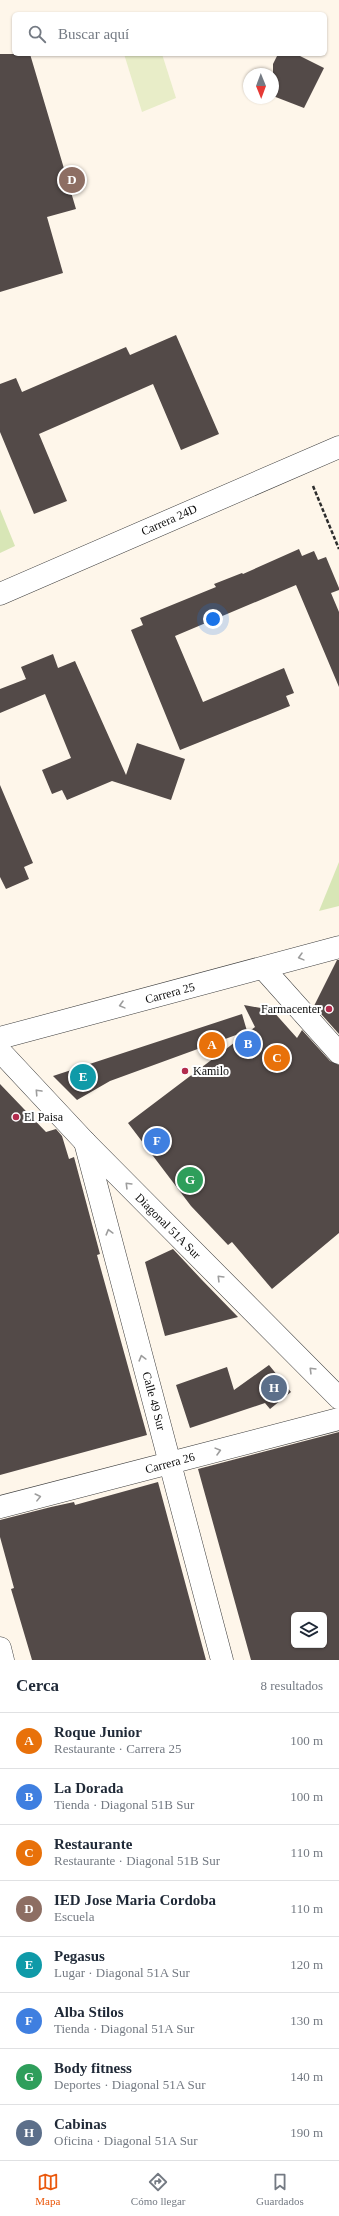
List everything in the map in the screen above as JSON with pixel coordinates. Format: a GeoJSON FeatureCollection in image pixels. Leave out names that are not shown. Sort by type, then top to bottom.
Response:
{"type":"FeatureCollection","features":[{"type":"Feature","properties":{"kind":"street","name":"Carrera 24D"},"geometry":{"type":"LineString","coordinates":[[0,594],[339,447]]}},
{"type":"Feature","properties":{"kind":"street","name":"Carrera 25"},"geometry":{"type":"LineString","coordinates":[[0,1038],[339,947]]}},
{"type":"Feature","properties":{"kind":"street"},"geometry":{"type":"LineString","coordinates":[[263,968],[339,1052]]}},
{"type":"Feature","properties":{"kind":"street","name":"Diagonal 51A Sur"},"geometry":{"type":"LineString","coordinates":[[0,1052],[85,1142],[339,1398]]}},
{"type":"Feature","properties":{"kind":"street","name":"Calle 49 Sur"},"geometry":{"type":"LineString","coordinates":[[85,1142],[222,1660]]}},
{"type":"Feature","properties":{"kind":"street","name":"Carrera 26"},"geometry":{"type":"LineString","coordinates":[[0,1507],[339,1419]]}},
{"type":"Feature","properties":{"kind":"street"},"geometry":{"type":"LineString","coordinates":[[0,1648],[3,1660]]}},
{"type":"Feature","properties":{"kind":"path"},"geometry":{"type":"LineString","coordinates":[[303,462],[339,549]]}},
{"type":"Feature","properties":{"kind":"green space"},"geometry":{"type":"Polygon","coordinates":[[[125,56],[163,56],[176,98],[142,112],[125,56]]]}},
{"type":"Feature","properties":{"kind":"green space"},"geometry":{"type":"Polygon","coordinates":[[[0,509],[15,546],[0,553],[0,509]]]}},
{"type":"Feature","properties":{"kind":"green space"},"geometry":{"type":"Polygon","coordinates":[[[339,862],[339,906],[319,911],[339,862]]]}},
{"type":"Feature","properties":{"kind":"building"},"geometry":{"type":"Polygon","coordinates":[[[0,54],[12,54],[12,56],[31,56],[76,209],[47,217],[63,273],[0,292],[0,54]]]}},
{"type":"Feature","properties":{"kind":"building"},"geometry":{"type":"Polygon","coordinates":[[[277,56],[300,56],[324,68],[304,108],[279,98],[279,68],[273,68],[273,64],[277,56]]]}},
{"type":"Feature","properties":{"kind":"building"},"geometry":{"type":"Polygon","coordinates":[[[176,335],[219,434],[181,450],[153,384],[39,434],[67,501],[34,514],[0,432],[0,384],[16,378],[22,392],[126,347],[130,355],[176,335]]]}},
{"type":"Feature","properties":{"kind":"building"},"geometry":{"type":"Polygon","coordinates":[[[299,549],[302,556],[314,551],[318,560],[326,557],[339,588],[339,590],[331,593],[339,612],[339,687],[296,585],[175,636],[203,702],[284,668],[294,693],[286,696],[290,706],[180,750],[131,630],[143,625],[140,618],[216,587],[214,584],[242,573],[243,574],[299,549]]]}},
{"type":"Feature","properties":{"kind":"building"},"geometry":{"type":"Polygon","coordinates":[[[53,654],[58,668],[75,661],[126,775],[137,743],[185,759],[171,800],[112,781],[67,800],[62,790],[52,794],[42,770],[71,758],[45,694],[0,713],[0,689],[26,679],[21,667],[53,654]]]}},
{"type":"Feature","properties":{"kind":"building"},"geometry":{"type":"Polygon","coordinates":[[[0,785],[33,863],[24,867],[29,879],[6,889],[0,877],[0,785]]]}},
{"type":"Feature","properties":{"kind":"building","name":"Farmacenter"},"geometry":{"type":"Polygon","coordinates":[[[337,960],[339,960],[339,1034],[314,1006],[337,960]]]}},
{"type":"Feature","properties":{"kind":"building"},"geometry":{"type":"Polygon","coordinates":[[[244,1005],[272,1010],[297,1038],[302,1030],[330,1061],[339,1065],[339,1233],[272,1289],[232,1242],[228,1245],[191,1206],[128,1123],[255,1027],[244,1005]]]}},
{"type":"Feature","properties":{"kind":"building"},"geometry":{"type":"Polygon","coordinates":[[[242,1014],[247,1031],[110,1081],[77,1100],[53,1076],[242,1014]]]}},
{"type":"Feature","properties":{"kind":"building"},"geometry":{"type":"Polygon","coordinates":[[[0,1084],[46,1132],[56,1129],[62,1136],[69,1159],[74,1157],[100,1254],[97,1255],[147,1435],[0,1475],[0,1084]]]}},
{"type":"Feature","properties":{"kind":"building"},"geometry":{"type":"Polygon","coordinates":[[[173,1249],[238,1317],[165,1336],[145,1262],[173,1249]]]}},
{"type":"Feature","properties":{"kind":"building"},"geometry":{"type":"Polygon","coordinates":[[[269,1365],[291,1392],[270,1409],[265,1403],[190,1428],[176,1385],[227,1367],[234,1390],[269,1365]]]}},
{"type":"Feature","properties":{"kind":"building"},"geometry":{"type":"Polygon","coordinates":[[[339,1432],[339,1660],[251,1660],[198,1469],[339,1432]]]}},
{"type":"Feature","properties":{"kind":"building"},"geometry":{"type":"Polygon","coordinates":[[[158,1482],[206,1660],[32,1660],[11,1589],[14,1588],[0,1537],[0,1520],[74,1502],[75,1505],[158,1482]]]}},
{"type":"Feature","properties":{"kind":"place","name":"IED Jose Maria Cordoba"},"geometry":{"type":"Point","coordinates":[72,180]}},
{"type":"Feature","properties":{"kind":"place","name":"Farmacenter"},"geometry":{"type":"Point","coordinates":[329,1009]}},
{"type":"Feature","properties":{"kind":"place","name":"La Dorada"},"geometry":{"type":"Point","coordinates":[248,1044]}},
{"type":"Feature","properties":{"kind":"place","name":"Roque Junior"},"geometry":{"type":"Point","coordinates":[212,1045]}},
{"type":"Feature","properties":{"kind":"place","name":"Restaurante"},"geometry":{"type":"Point","coordinates":[277,1058]}},
{"type":"Feature","properties":{"kind":"place","name":"Kamilo"},"geometry":{"type":"Point","coordinates":[185,1071]}},
{"type":"Feature","properties":{"kind":"place","name":"Pegasus"},"geometry":{"type":"Point","coordinates":[83,1077]}},
{"type":"Feature","properties":{"kind":"place","name":"El Paisa"},"geometry":{"type":"Point","coordinates":[16,1117]}},
{"type":"Feature","properties":{"kind":"place","name":"Alba Stilos"},"geometry":{"type":"Point","coordinates":[157,1141]}},
{"type":"Feature","properties":{"kind":"place","name":"Body fitness"},"geometry":{"type":"Point","coordinates":[190,1180]}},
{"type":"Feature","properties":{"kind":"place","name":"Cabinas"},"geometry":{"type":"Point","coordinates":[274,1388]}}]}
